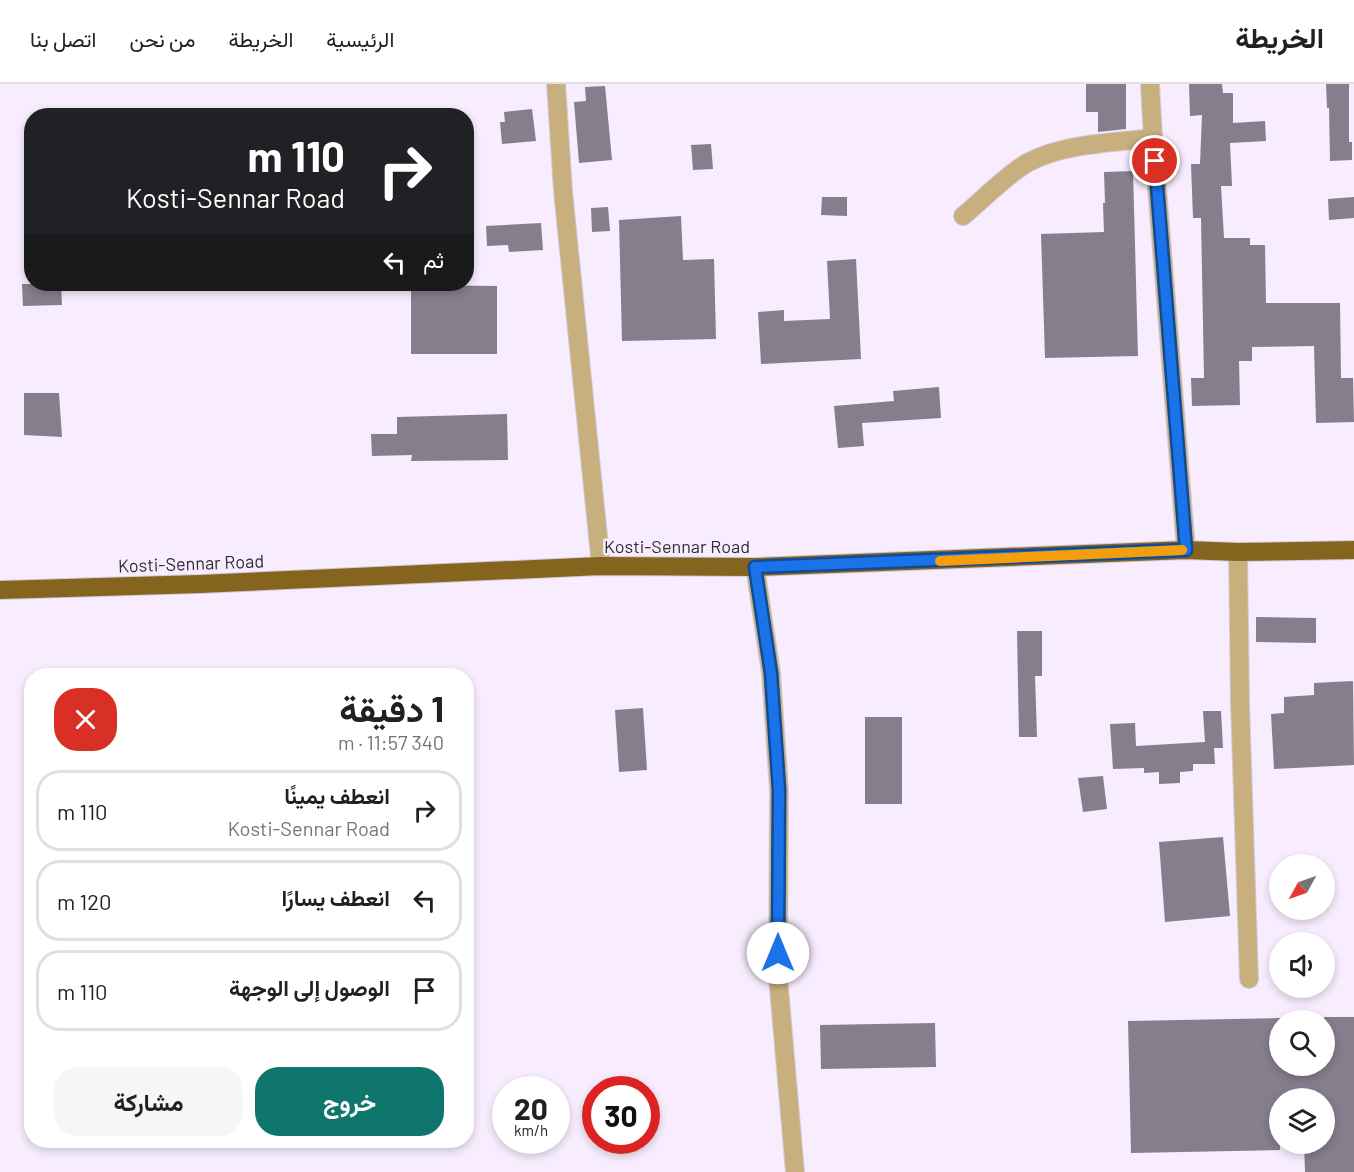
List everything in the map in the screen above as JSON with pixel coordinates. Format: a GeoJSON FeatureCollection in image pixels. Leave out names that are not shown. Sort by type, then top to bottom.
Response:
{"type":"FeatureCollection","features":[{"type":"Feature","properties":{"kind":"highway","name":"Kosti-Sennar Road"},"geometry":{"type":"LineString","coordinates":[[0,590],[211,584],[601,566],[755,567],[1186,550],[1238,552],[1354,550]]}},
{"type":"Feature","properties":{"kind":"street"},"geometry":{"type":"LineString","coordinates":[[556,84],[563,191],[601,566]]}},
{"type":"Feature","properties":{"kind":"street"},"geometry":{"type":"LineString","coordinates":[[1150,84],[1186,550]]}},
{"type":"Feature","properties":{"kind":"street"},"geometry":{"type":"LineString","coordinates":[[963,216],[1024,165],[1043,156],[1062,150],[1153,138]]}},
{"type":"Feature","properties":{"kind":"street"},"geometry":{"type":"LineString","coordinates":[[1238,552],[1240,715],[1249,979]]}},
{"type":"Feature","properties":{"kind":"street"},"geometry":{"type":"LineString","coordinates":[[755,567],[771,673],[778,767],[778,976],[795,1172]]}},
{"type":"Feature","properties":{"kind":"building"},"geometry":{"type":"Polygon","coordinates":[[[1086,84],[1126,84],[1126,129],[1098,132],[1098,112],[1086,112],[1086,84]]]}},
{"type":"Feature","properties":{"kind":"building"},"geometry":{"type":"Polygon","coordinates":[[[1189,84],[1222,84],[1223,93],[1233,93],[1233,123],[1265,121],[1266,141],[1230,143],[1232,186],[1221,186],[1224,238],[1250,238],[1250,245],[1265,245],[1266,303],[1340,303],[1341,378],[1353,378],[1354,422],[1316,423],[1314,346],[1252,347],[1252,361],[1239,361],[1240,405],[1192,406],[1191,378],[1204,378],[1201,218],[1193,218],[1191,164],[1200,164],[1202,115],[1190,116],[1189,84]]]}},
{"type":"Feature","properties":{"kind":"building"},"geometry":{"type":"Polygon","coordinates":[[[1326,84],[1349,84],[1349,142],[1352,142],[1352,160],[1330,161],[1326,84]]]}},
{"type":"Feature","properties":{"kind":"building"},"geometry":{"type":"Polygon","coordinates":[[[605,86],[612,160],[579,163],[574,102],[586,101],[585,87],[605,86]]]}},
{"type":"Feature","properties":{"kind":"building"},"geometry":{"type":"Polygon","coordinates":[[[532,109],[536,141],[502,144],[500,122],[505,122],[504,112],[532,109]]]}},
{"type":"Feature","properties":{"kind":"building"},"geometry":{"type":"Polygon","coordinates":[[[711,144],[713,169],[693,170],[691,145],[711,144]]]}},
{"type":"Feature","properties":{"kind":"building"},"geometry":{"type":"Polygon","coordinates":[[[1133,171],[1138,356],[1045,358],[1041,234],[1104,232],[1104,172],[1133,171]]]}},
{"type":"Feature","properties":{"kind":"building"},"geometry":{"type":"Polygon","coordinates":[[[822,197],[847,197],[847,216],[821,215],[822,197]]]}},
{"type":"Feature","properties":{"kind":"building"},"geometry":{"type":"Polygon","coordinates":[[[1354,197],[1354,218],[1329,220],[1328,199],[1354,197]]]}},
{"type":"Feature","properties":{"kind":"building"},"geometry":{"type":"Polygon","coordinates":[[[608,207],[610,231],[592,232],[591,208],[608,207]]]}},
{"type":"Feature","properties":{"kind":"building"},"geometry":{"type":"Polygon","coordinates":[[[681,216],[683,260],[714,259],[716,339],[622,341],[619,220],[681,216]]]}},
{"type":"Feature","properties":{"kind":"building"},"geometry":{"type":"Polygon","coordinates":[[[541,223],[543,250],[509,252],[508,245],[487,246],[486,226],[541,223]]]}},
{"type":"Feature","properties":{"kind":"building"},"geometry":{"type":"Polygon","coordinates":[[[856,259],[861,359],[761,364],[758,312],[784,310],[784,321],[830,319],[827,261],[856,259]]]}},
{"type":"Feature","properties":{"kind":"building"},"geometry":{"type":"Polygon","coordinates":[[[22,284],[24,284],[24,291],[61,291],[62,305],[23,306],[22,284]]]}},
{"type":"Feature","properties":{"kind":"building"},"geometry":{"type":"Polygon","coordinates":[[[474,286],[497,286],[497,354],[411,354],[411,291],[474,291],[474,286]]]}},
{"type":"Feature","properties":{"kind":"building"},"geometry":{"type":"Polygon","coordinates":[[[939,387],[941,418],[862,423],[864,446],[838,448],[834,406],[894,401],[893,391],[939,387]]]}},
{"type":"Feature","properties":{"kind":"building"},"geometry":{"type":"Polygon","coordinates":[[[24,393],[59,393],[62,437],[24,435],[24,393]]]}},
{"type":"Feature","properties":{"kind":"building"},"geometry":{"type":"Polygon","coordinates":[[[507,414],[508,460],[411,461],[412,455],[372,456],[371,434],[397,434],[397,417],[507,414]]]}},
{"type":"Feature","properties":{"kind":"building"},"geometry":{"type":"Polygon","coordinates":[[[1256,617],[1316,618],[1316,643],[1256,642],[1256,617]]]}},
{"type":"Feature","properties":{"kind":"building"},"geometry":{"type":"Polygon","coordinates":[[[1017,631],[1042,631],[1042,676],[1035,676],[1037,737],[1019,737],[1017,631]]]}},
{"type":"Feature","properties":{"kind":"building"},"geometry":{"type":"Polygon","coordinates":[[[1353,681],[1354,765],[1274,769],[1271,714],[1284,713],[1284,697],[1314,695],[1314,683],[1353,681]]]}},
{"type":"Feature","properties":{"kind":"building"},"geometry":{"type":"Polygon","coordinates":[[[643,708],[647,770],[619,772],[615,710],[643,708]]]}},
{"type":"Feature","properties":{"kind":"building"},"geometry":{"type":"Polygon","coordinates":[[[1203,711],[1221,711],[1223,748],[1214,748],[1215,764],[1193,764],[1193,771],[1180,772],[1180,783],[1159,784],[1159,772],[1144,773],[1144,768],[1113,769],[1110,724],[1135,723],[1136,746],[1205,742],[1203,711]]]}},
{"type":"Feature","properties":{"kind":"building"},"geometry":{"type":"Polygon","coordinates":[[[865,717],[902,717],[902,804],[865,804],[865,717]]]}},
{"type":"Feature","properties":{"kind":"building"},"geometry":{"type":"Polygon","coordinates":[[[1103,776],[1107,809],[1083,812],[1078,778],[1103,776]]]}},
{"type":"Feature","properties":{"kind":"building"},"geometry":{"type":"Polygon","coordinates":[[[1223,837],[1230,916],[1165,922],[1159,842],[1223,837]]]}},
{"type":"Feature","properties":{"kind":"building"},"geometry":{"type":"Polygon","coordinates":[[[1335,1017],[1354,1017],[1354,1172],[1305,1172],[1304,1154],[1335,1154],[1335,1088],[1269,1088],[1269,1150],[1131,1153],[1128,1021],[1269,1018],[1269,1076],[1335,1076],[1335,1017]]]}},
{"type":"Feature","properties":{"kind":"building"},"geometry":{"type":"Polygon","coordinates":[[[935,1023],[936,1067],[821,1069],[820,1025],[935,1023]]]}},
{"type":"Feature","properties":{"kind":"slow traffic"},"geometry":{"type":"LineString","coordinates":[[940,561],[1182,550]]}},
{"type":"Feature","properties":{"kind":"route"},"geometry":{"type":"LineString","coordinates":[[778,953],[779,790],[771,673],[755,567],[1186,550],[1155,161]]}}]}
